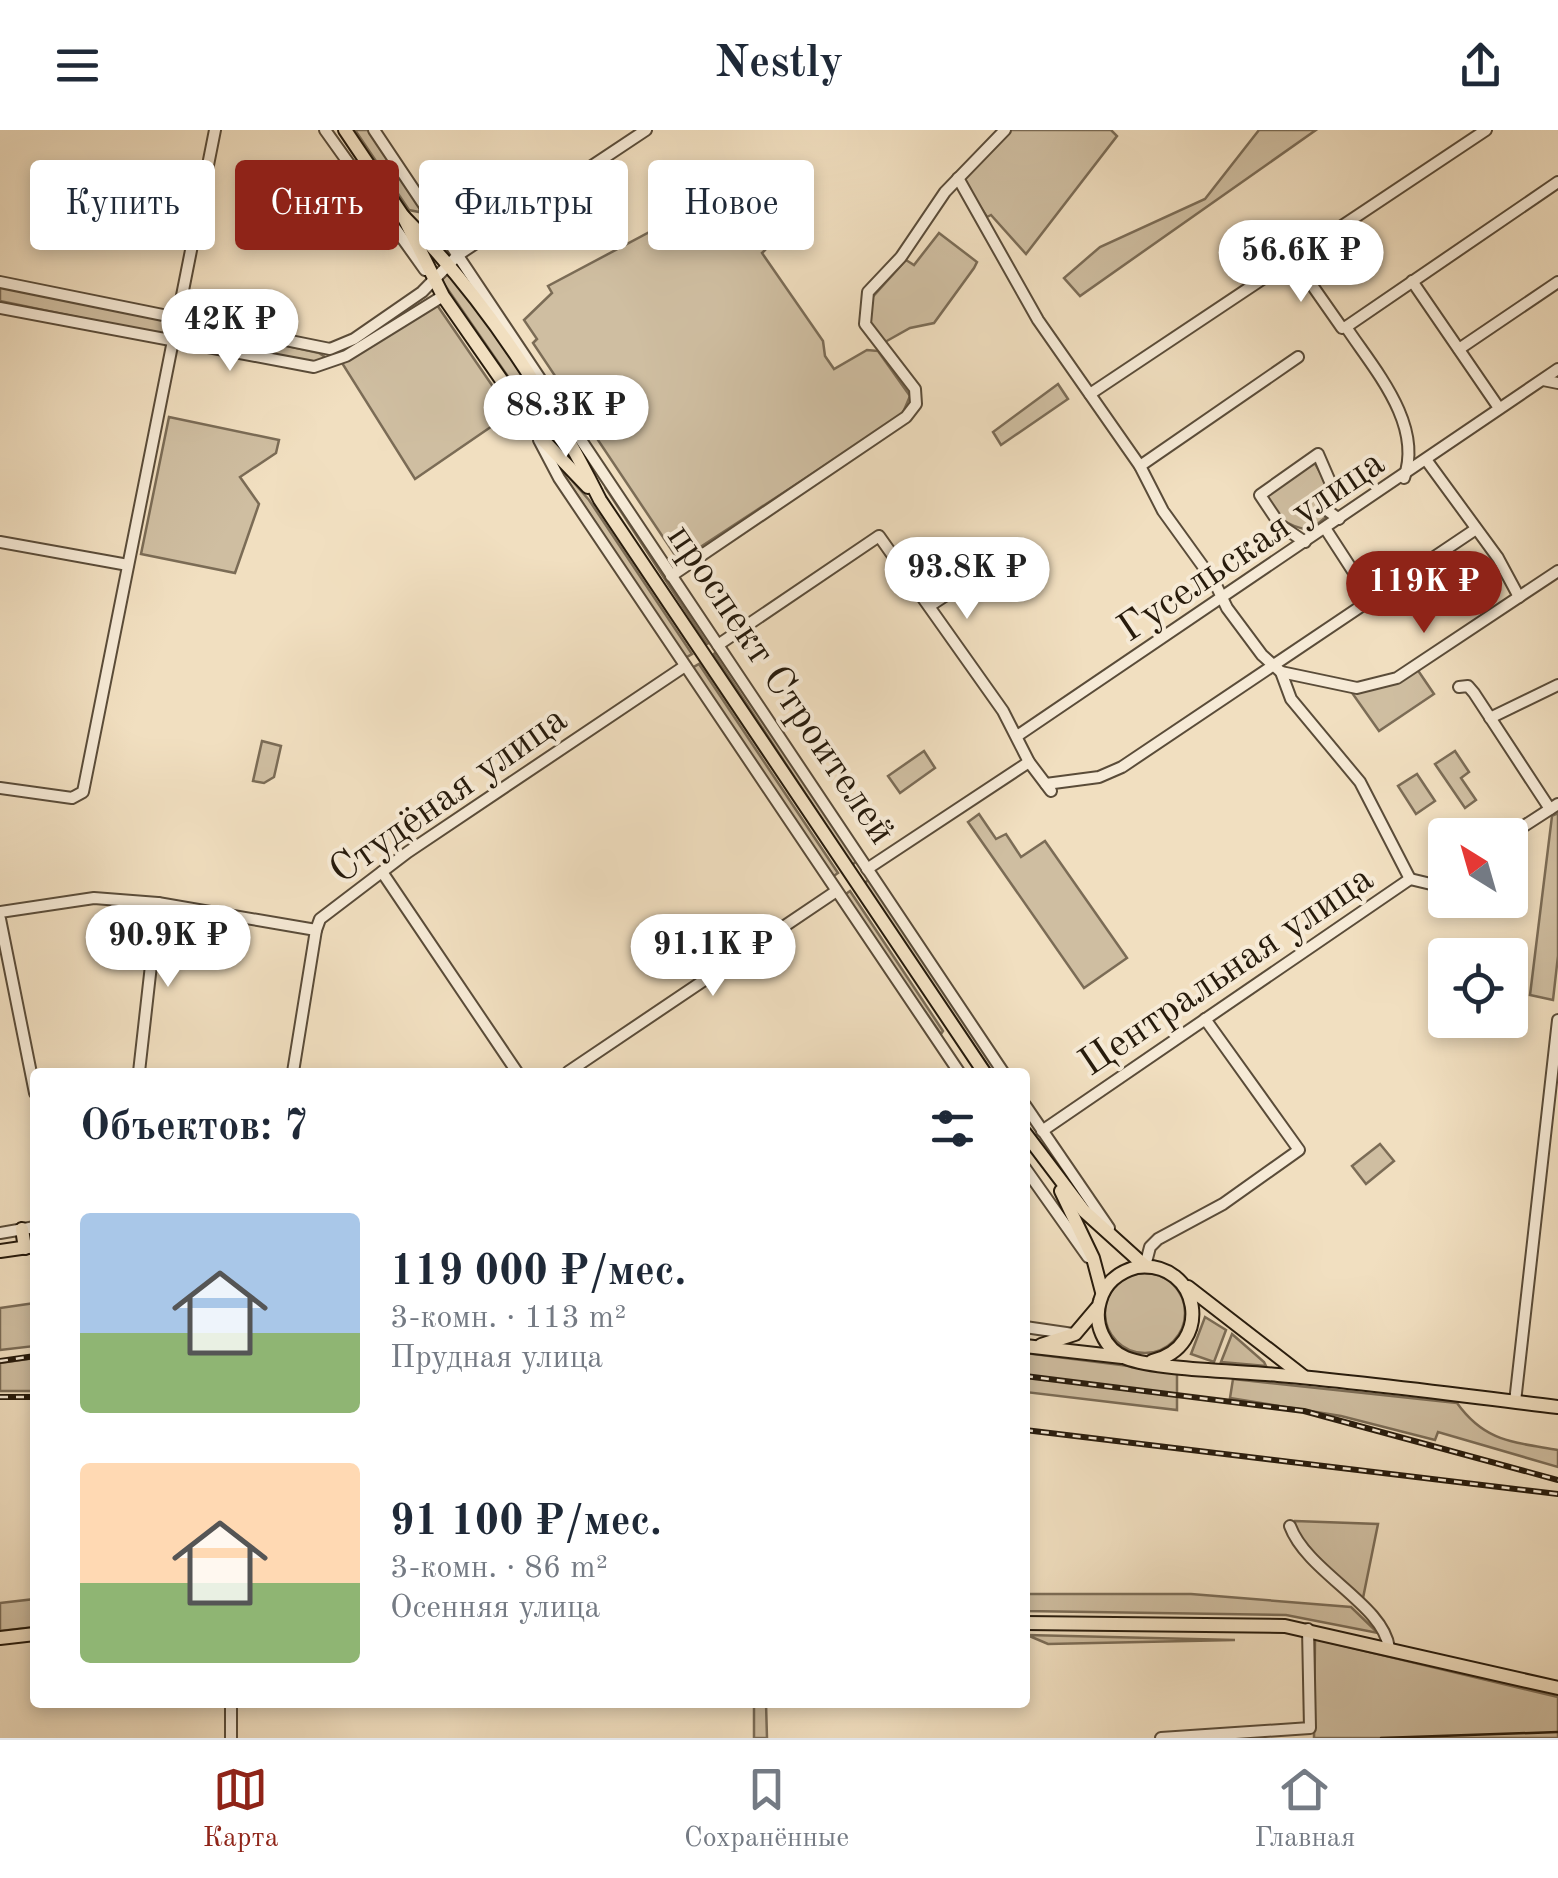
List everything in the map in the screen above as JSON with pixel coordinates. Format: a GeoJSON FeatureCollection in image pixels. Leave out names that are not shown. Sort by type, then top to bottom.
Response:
{"type":"FeatureCollection","features":[{"type":"Feature","properties":{"kind":"main road","name":"проспект Строителей"},"geometry":{"type":"LineString","coordinates":[[345,130],[403,216],[432,279],[544,441],[600,500],[981,1068]]}},
{"type":"Feature","properties":{"kind":"main road","name":"проспект Строителей"},"geometry":{"type":"LineString","coordinates":[[403,216],[454,259],[571,429],[600,500]]}},
{"type":"Feature","properties":{"kind":"main road"},"geometry":{"type":"LineString","coordinates":[[1030,1140],[1054,1175],[1127,1253],[1145,1266],[1166,1270],[1305,1377]]}},
{"type":"Feature","properties":{"kind":"main road"},"geometry":{"type":"LineString","coordinates":[[1054,1175],[1097,1268],[1104,1339],[1127,1358]]}},
{"type":"Feature","properties":{"kind":"main road"},"geometry":{"type":"LineString","coordinates":[[0,1251],[30,1247],[28,1228]]}},
{"type":"Feature","properties":{"kind":"main road"},"geometry":{"type":"LineString","coordinates":[[1030,1346],[1075,1334],[1116,1276],[1145,1266]]}},
{"type":"Feature","properties":{"kind":"main road"},"geometry":{"type":"LineString","coordinates":[[1152,1362],[1175,1352],[1190,1332],[1193,1306],[1185,1284]]}},
{"type":"Feature","properties":{"kind":"main road"},"geometry":{"type":"LineString","coordinates":[[1030,1346],[1558,1408]]}},
{"type":"Feature","properties":{"kind":"main road"},"geometry":{"type":"LineString","coordinates":[[1030,1624],[1308,1629],[1558,1688]]}},
{"type":"Feature","properties":{"kind":"main road"},"geometry":{"type":"LineString","coordinates":[[0,1638],[30,1635]]}},
{"type":"Feature","properties":{"kind":"street"},"geometry":{"type":"LineString","coordinates":[[0,788],[72,798],[82,792],[214,130]]}},
{"type":"Feature","properties":{"kind":"street","name":"проспект Строителей"},"geometry":{"type":"LineString","coordinates":[[325,130],[432,279]]}},
{"type":"Feature","properties":{"kind":"street","name":"проспект Строителей"},"geometry":{"type":"LineString","coordinates":[[374,130],[454,259]]}},
{"type":"Feature","properties":{"kind":"street"},"geometry":{"type":"LineString","coordinates":[[0,282],[330,348],[354,339],[422,292],[454,259],[646,130]]}},
{"type":"Feature","properties":{"kind":"street"},"geometry":{"type":"LineString","coordinates":[[672,576],[906,418],[916,404],[915,389],[864,324],[868,292],[958,178],[991,150],[1005,130]]}},
{"type":"Feature","properties":{"kind":"street"},"geometry":{"type":"LineString","coordinates":[[1090,394],[1486,130]]}},
{"type":"Feature","properties":{"kind":"street"},"geometry":{"type":"LineString","coordinates":[[958,178],[1038,320],[1140,466],[1164,512],[1244,633],[1276,669],[1291,699],[1360,782],[1410,879]]}},
{"type":"Feature","properties":{"kind":"street"},"geometry":{"type":"LineString","coordinates":[[1344,327],[1558,182]]}},
{"type":"Feature","properties":{"kind":"street"},"geometry":{"type":"LineString","coordinates":[[1292,258],[1398,408],[1408,450],[1404,478]]}},
{"type":"Feature","properties":{"kind":"street"},"geometry":{"type":"LineString","coordinates":[[1412,281],[1499,408]]}},
{"type":"Feature","properties":{"kind":"street"},"geometry":{"type":"LineString","coordinates":[[1459,349],[1558,282]]}},
{"type":"Feature","properties":{"kind":"street"},"geometry":{"type":"LineString","coordinates":[[0,308],[314,367],[346,356],[444,296]]}},
{"type":"Feature","properties":{"kind":"street"},"geometry":{"type":"LineString","coordinates":[[1140,466],[1298,357]]}},
{"type":"Feature","properties":{"kind":"street","name":"Гусельская улица"},"geometry":{"type":"LineString","coordinates":[[1017,736],[1221,594],[1404,478],[1558,369]]}},
{"type":"Feature","properties":{"kind":"street"},"geometry":{"type":"LineString","coordinates":[[1543,380],[1558,383]]}},
{"type":"Feature","properties":{"kind":"street","name":"проспект Строителей"},"geometry":{"type":"LineString","coordinates":[[526,417],[559,478],[956,1068]]}},
{"type":"Feature","properties":{"kind":"street"},"geometry":{"type":"LineString","coordinates":[[544,441],[556,444],[571,429]]}},
{"type":"Feature","properties":{"kind":"street","name":"проспект Строителей"},"geometry":{"type":"LineString","coordinates":[[571,429],[1000,1068]]}},
{"type":"Feature","properties":{"kind":"street"},"geometry":{"type":"LineString","coordinates":[[1305,542],[1280,525],[1260,495],[1318,454],[1331,484],[1328,511],[1338,519]]}},
{"type":"Feature","properties":{"kind":"street"},"geometry":{"type":"LineString","coordinates":[[1428,461],[1498,558],[1519,597]]}},
{"type":"Feature","properties":{"kind":"street"},"geometry":{"type":"LineString","coordinates":[[1325,528],[1371,599]]}},
{"type":"Feature","properties":{"kind":"street"},"geometry":{"type":"LineString","coordinates":[[718,645],[880,536],[931,605],[1048,787],[1122,768],[1276,669],[1476,529]]}},
{"type":"Feature","properties":{"kind":"street"},"geometry":{"type":"LineString","coordinates":[[0,542],[128,565]]}},
{"type":"Feature","properties":{"kind":"street"},"geometry":{"type":"LineString","coordinates":[[931,605],[1009,554]]}},
{"type":"Feature","properties":{"kind":"street"},"geometry":{"type":"LineString","coordinates":[[1276,669],[1357,688],[1397,678],[1558,571]]}},
{"type":"Feature","properties":{"kind":"street","name":"Студёная улица"},"geometry":{"type":"LineString","coordinates":[[0,916],[94,898],[158,904],[316,930],[320,919],[382,872],[685,666]]}},
{"type":"Feature","properties":{"kind":"street"},"geometry":{"type":"LineString","coordinates":[[1490,718],[1558,685]]}},
{"type":"Feature","properties":{"kind":"street"},"geometry":{"type":"LineString","coordinates":[[1459,686],[1468,686],[1554,807],[1528,824]]}},
{"type":"Feature","properties":{"kind":"street"},"geometry":{"type":"LineString","coordinates":[[867,869],[1029,762]]}},
{"type":"Feature","properties":{"kind":"street"},"geometry":{"type":"LineString","coordinates":[[382,872],[514,1068]]}},
{"type":"Feature","properties":{"kind":"street","name":"Центральная улица"},"geometry":{"type":"LineString","coordinates":[[1042,1131],[1410,879],[1428,884]]}},
{"type":"Feature","properties":{"kind":"street"},"geometry":{"type":"LineString","coordinates":[[574,1068],[835,892]]}},
{"type":"Feature","properties":{"kind":"street"},"geometry":{"type":"LineString","coordinates":[[139,1068],[158,904]]}},
{"type":"Feature","properties":{"kind":"street"},"geometry":{"type":"LineString","coordinates":[[0,916],[30,1068]]}},
{"type":"Feature","properties":{"kind":"street"},"geometry":{"type":"LineString","coordinates":[[294,1068],[316,930]]}},
{"type":"Feature","properties":{"kind":"street"},"geometry":{"type":"LineString","coordinates":[[1145,1266],[1150,1247],[1158,1239],[1223,1204],[1299,1150],[1205,1019]]}},
{"type":"Feature","properties":{"kind":"street"},"geometry":{"type":"LineString","coordinates":[[1515,1402],[1558,1020]]}},
{"type":"Feature","properties":{"kind":"street"},"geometry":{"type":"LineString","coordinates":[[1030,1113],[1127,1253]]}},
{"type":"Feature","properties":{"kind":"street"},"geometry":{"type":"LineString","coordinates":[[1030,1175],[1097,1268]]}},
{"type":"Feature","properties":{"kind":"street"},"geometry":{"type":"LineString","coordinates":[[0,1234],[28,1228]]}},
{"type":"Feature","properties":{"kind":"street"},"geometry":{"type":"LineString","coordinates":[[1030,1327],[1075,1334]]}},
{"type":"Feature","properties":{"kind":"street"},"geometry":{"type":"LineString","coordinates":[[1290,1526],[1335,1584],[1384,1628],[1389,1648]]}},
{"type":"Feature","properties":{"kind":"street"},"geometry":{"type":"LineString","coordinates":[[1161,1738],[1311,1733],[1308,1629]]}},
{"type":"Feature","properties":{"kind":"street"},"geometry":{"type":"LineString","coordinates":[[230,1738],[231,1708]]}},
{"type":"Feature","properties":{"kind":"shaded area"},"geometry":{"type":"Polygon","coordinates":[[[355,130],[369,130],[389,160],[375,160],[355,130]]]}},
{"type":"Feature","properties":{"kind":"shaded area"},"geometry":{"type":"Polygon","coordinates":[[[1004,130],[1111,130],[1117,136],[1026,254],[991,215],[987,217],[959,174],[1004,130]]]}},
{"type":"Feature","properties":{"kind":"shaded area"},"geometry":{"type":"Polygon","coordinates":[[[1259,130],[1316,130],[1080,296],[1064,278],[1100,247],[1205,199],[1259,130]]]}},
{"type":"Feature","properties":{"kind":"shaded area"},"geometry":{"type":"Polygon","coordinates":[[[399,174],[419,204],[419,212],[409,210],[399,195],[399,174]]]}},
{"type":"Feature","properties":{"kind":"shaded area"},"geometry":{"type":"Polygon","coordinates":[[[648,233],[648,250],[765,250],[762,253],[823,341],[825,356],[834,369],[867,350],[878,351],[910,396],[902,415],[679,561],[533,343],[537,339],[524,320],[552,293],[548,286],[616,250],[628,250],[628,243],[648,233]]]}},
{"type":"Feature","properties":{"kind":"shaded area"},"geometry":{"type":"Polygon","coordinates":[[[939,233],[977,262],[934,323],[910,328],[885,342],[868,321],[869,301],[906,260],[914,265],[939,233]]]}},
{"type":"Feature","properties":{"kind":"shaded area"},"geometry":{"type":"Polygon","coordinates":[[[444,273],[452,273],[559,428],[557,436],[549,436],[442,281],[444,273]]]}},
{"type":"Feature","properties":{"kind":"shaded area"},"geometry":{"type":"Polygon","coordinates":[[[0,286],[169,320],[167,332],[163,335],[0,301],[0,286]]]}},
{"type":"Feature","properties":{"kind":"shaded area"},"geometry":{"type":"Polygon","coordinates":[[[437,305],[511,413],[415,479],[342,363],[437,305]]]}},
{"type":"Feature","properties":{"kind":"shaded area"},"geometry":{"type":"Polygon","coordinates":[[[186,324],[319,353],[328,359],[312,362],[179,337],[186,324]]]}},
{"type":"Feature","properties":{"kind":"shaded area"},"geometry":{"type":"Polygon","coordinates":[[[1058,384],[1068,399],[1001,445],[993,432],[1058,384]]]}},
{"type":"Feature","properties":{"kind":"shaded area"},"geometry":{"type":"Polygon","coordinates":[[[169,417],[279,440],[276,453],[240,477],[259,504],[235,573],[141,554],[169,417]]]}},
{"type":"Feature","properties":{"kind":"shaded area"},"geometry":{"type":"Polygon","coordinates":[[[554,460],[589,500],[692,654],[685,658],[554,460]]]}},
{"type":"Feature","properties":{"kind":"shaded area"},"geometry":{"type":"Polygon","coordinates":[[[1313,460],[1327,485],[1331,513],[1310,530],[1282,519],[1266,493],[1313,460]]]}},
{"type":"Feature","properties":{"kind":"shaded area"},"geometry":{"type":"Polygon","coordinates":[[[605,487],[711,642],[707,644],[605,487]]]}},
{"type":"Feature","properties":{"kind":"shaded area"},"geometry":{"type":"Polygon","coordinates":[[[717,651],[857,861],[852,865],[714,654],[717,651]]]}},
{"type":"Feature","properties":{"kind":"shaded area"},"geometry":{"type":"Polygon","coordinates":[[[699,664],[838,873],[831,878],[692,668],[699,664]]]}},
{"type":"Feature","properties":{"kind":"shaded area"},"geometry":{"type":"Polygon","coordinates":[[[1417,669],[1434,694],[1379,731],[1350,690],[1417,669]]]}},
{"type":"Feature","properties":{"kind":"shaded area"},"geometry":{"type":"Polygon","coordinates":[[[262,741],[281,746],[274,777],[264,783],[253,781],[262,741]]]}},
{"type":"Feature","properties":{"kind":"shaded area"},"geometry":{"type":"Polygon","coordinates":[[[924,751],[935,768],[900,793],[888,776],[924,751]]]}},
{"type":"Feature","properties":{"kind":"shaded area"},"geometry":{"type":"Polygon","coordinates":[[[1455,751],[1469,772],[1461,778],[1476,800],[1465,808],[1435,764],[1455,751]]]}},
{"type":"Feature","properties":{"kind":"shaded area"},"geometry":{"type":"Polygon","coordinates":[[[1417,774],[1435,801],[1416,814],[1398,786],[1417,774]]]}},
{"type":"Feature","properties":{"kind":"shaded area"},"geometry":{"type":"Polygon","coordinates":[[[1558,813],[1558,956],[1553,1000],[1530,995],[1552,816],[1558,813]]]}},
{"type":"Feature","properties":{"kind":"shaded area"},"geometry":{"type":"Polygon","coordinates":[[[979,814],[996,839],[1006,834],[1021,857],[1045,841],[1127,958],[1084,988],[968,822],[979,814]]]}},
{"type":"Feature","properties":{"kind":"shaded area"},"geometry":{"type":"Polygon","coordinates":[[[869,880],[996,1068],[989,1068],[864,883],[869,880]]]}},
{"type":"Feature","properties":{"kind":"shaded area"},"geometry":{"type":"Polygon","coordinates":[[[850,891],[943,1031],[941,1034],[843,896],[850,891]]]}},
{"type":"Feature","properties":{"kind":"shaded area"},"geometry":{"type":"Polygon","coordinates":[[[1380,1144],[1394,1161],[1366,1184],[1352,1166],[1380,1144]]]}},
{"type":"Feature","properties":{"kind":"shaded area"},"geometry":{"type":"Polygon","coordinates":[[[1145,1273],[1160,1276],[1173,1285],[1182,1298],[1182,1328],[1173,1341],[1160,1350],[1145,1353],[1130,1350],[1117,1341],[1108,1328],[1105,1313],[1108,1298],[1117,1285],[1130,1276],[1145,1273]]]}},
{"type":"Feature","properties":{"kind":"shaded area"},"geometry":{"type":"Polygon","coordinates":[[[30,1304],[30,1347],[0,1350],[0,1308],[30,1304]]]}},
{"type":"Feature","properties":{"kind":"shaded area"},"geometry":{"type":"Polygon","coordinates":[[[1205,1317],[1226,1330],[1214,1362],[1191,1354],[1205,1317]]]}},
{"type":"Feature","properties":{"kind":"shaded area"},"geometry":{"type":"Polygon","coordinates":[[[1232,1334],[1264,1362],[1266,1366],[1221,1362],[1232,1334]]]}},
{"type":"Feature","properties":{"kind":"shaded area"},"geometry":{"type":"Polygon","coordinates":[[[1030,1354],[1177,1372],[1177,1410],[1030,1393],[1030,1354]]]}},
{"type":"Feature","properties":{"kind":"shaded area"},"geometry":{"type":"Polygon","coordinates":[[[30,1359],[30,1391],[0,1391],[0,1363],[30,1359]]]}},
{"type":"Feature","properties":{"kind":"shaded area"},"geometry":{"type":"Polygon","coordinates":[[[1233,1379],[1457,1403],[1489,1433],[1558,1450],[1558,1467],[1438,1432],[1435,1440],[1341,1416],[1230,1398],[1233,1379]]]}},
{"type":"Feature","properties":{"kind":"shaded area"},"geometry":{"type":"Polygon","coordinates":[[[1295,1521],[1378,1524],[1362,1603],[1337,1582],[1294,1530],[1295,1521]]]}},
{"type":"Feature","properties":{"kind":"shaded area"},"geometry":{"type":"Polygon","coordinates":[[[1030,1594],[1191,1594],[1351,1607],[1378,1633],[1286,1615],[1030,1611],[1030,1594]]]}},
{"type":"Feature","properties":{"kind":"shaded area"},"geometry":{"type":"Polygon","coordinates":[[[30,1600],[30,1628],[0,1631],[0,1603],[30,1600]]]}},
{"type":"Feature","properties":{"kind":"shaded area"},"geometry":{"type":"Polygon","coordinates":[[[1030,1635],[1235,1640],[1048,1644],[1030,1635]]]}},
{"type":"Feature","properties":{"kind":"shaded area"},"geometry":{"type":"Polygon","coordinates":[[[1315,1639],[1558,1697],[1558,1738],[1314,1738],[1315,1639]]]}},
{"type":"Feature","properties":{"kind":"shaded area"},"geometry":{"type":"Polygon","coordinates":[[[754,1708],[766,1708],[767,1738],[754,1738],[754,1708]]]}},
{"type":"Feature","properties":{"kind":"tram line"},"geometry":{"type":"LineString","coordinates":[[1381,1738],[1558,1732]]}},
{"type":"Feature","properties":{"kind":"railway"},"geometry":{"type":"LineString","coordinates":[[0,1361],[30,1357]]}},
{"type":"Feature","properties":{"kind":"railway"},"geometry":{"type":"LineString","coordinates":[[1030,1377],[1304,1411],[1558,1480]]}},
{"type":"Feature","properties":{"kind":"railway"},"geometry":{"type":"LineString","coordinates":[[0,1397],[30,1397]]}},
{"type":"Feature","properties":{"kind":"railway"},"geometry":{"type":"LineString","coordinates":[[1030,1431],[1558,1494]]}}]}
